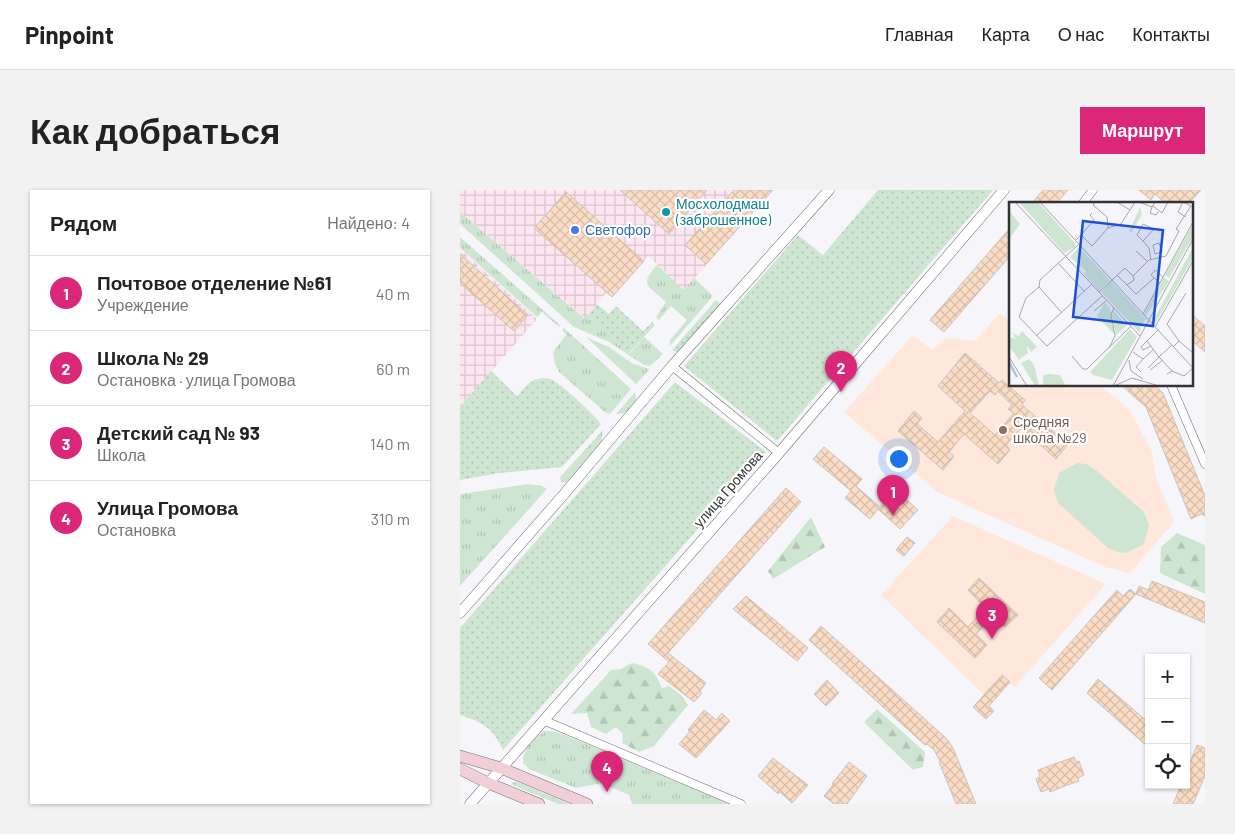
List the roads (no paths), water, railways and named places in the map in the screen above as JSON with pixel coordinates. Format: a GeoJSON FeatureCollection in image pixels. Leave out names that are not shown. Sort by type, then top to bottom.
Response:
{"type":"FeatureCollection","features":[{"type":"Feature","properties":{"kind":"main road"},"geometry":{"type":"LineString","coordinates":[[460,756],[501,768],[588,804]]}},
{"type":"Feature","properties":{"kind":"main road"},"geometry":{"type":"LineString","coordinates":[[460,769],[539,804]]}},
{"type":"Feature","properties":{"kind":"street"},"geometry":{"type":"LineString","coordinates":[[460,613],[565,493],[672,366],[829,190]]}},
{"type":"Feature","properties":{"kind":"street","name":"улица Громова"},"geometry":{"type":"LineString","coordinates":[[470,804],[779,453],[1004,190]]}},
{"type":"Feature","properties":{"kind":"street"},"geometry":{"type":"LineString","coordinates":[[1084,202],[1093,190]]}},
{"type":"Feature","properties":{"kind":"street"},"geometry":{"type":"LineString","coordinates":[[672,366],[779,453]]}},
{"type":"Feature","properties":{"kind":"street"},"geometry":{"type":"LineString","coordinates":[[1171,386],[1205,464]]}},
{"type":"Feature","properties":{"kind":"street"},"geometry":{"type":"LineString","coordinates":[[543,720],[741,804]]}},
{"type":"Feature","properties":{"kind":"place","name":"Мосхолодмаш (заброшенное)"},"geometry":{"type":"Point","coordinates":[666,212]}},
{"type":"Feature","properties":{"kind":"place","name":"Светофор"},"geometry":{"type":"Point","coordinates":[575,230]}},
{"type":"Feature","properties":{"kind":"place","name":"Школа № 29"},"geometry":{"type":"Point","coordinates":[841,392]}},
{"type":"Feature","properties":{"kind":"place","name":"Средняя школа №29"},"geometry":{"type":"Point","coordinates":[1003,430]}},
{"type":"Feature","properties":{"kind":"place","name":"Почтовое отделение №61"},"geometry":{"type":"Point","coordinates":[893,516]}},
{"type":"Feature","properties":{"kind":"place","name":"Детский сад № 93"},"geometry":{"type":"Point","coordinates":[992,639]}},
{"type":"Feature","properties":{"kind":"place","name":"Улица Громова"},"geometry":{"type":"Point","coordinates":[607,792]}}]}
